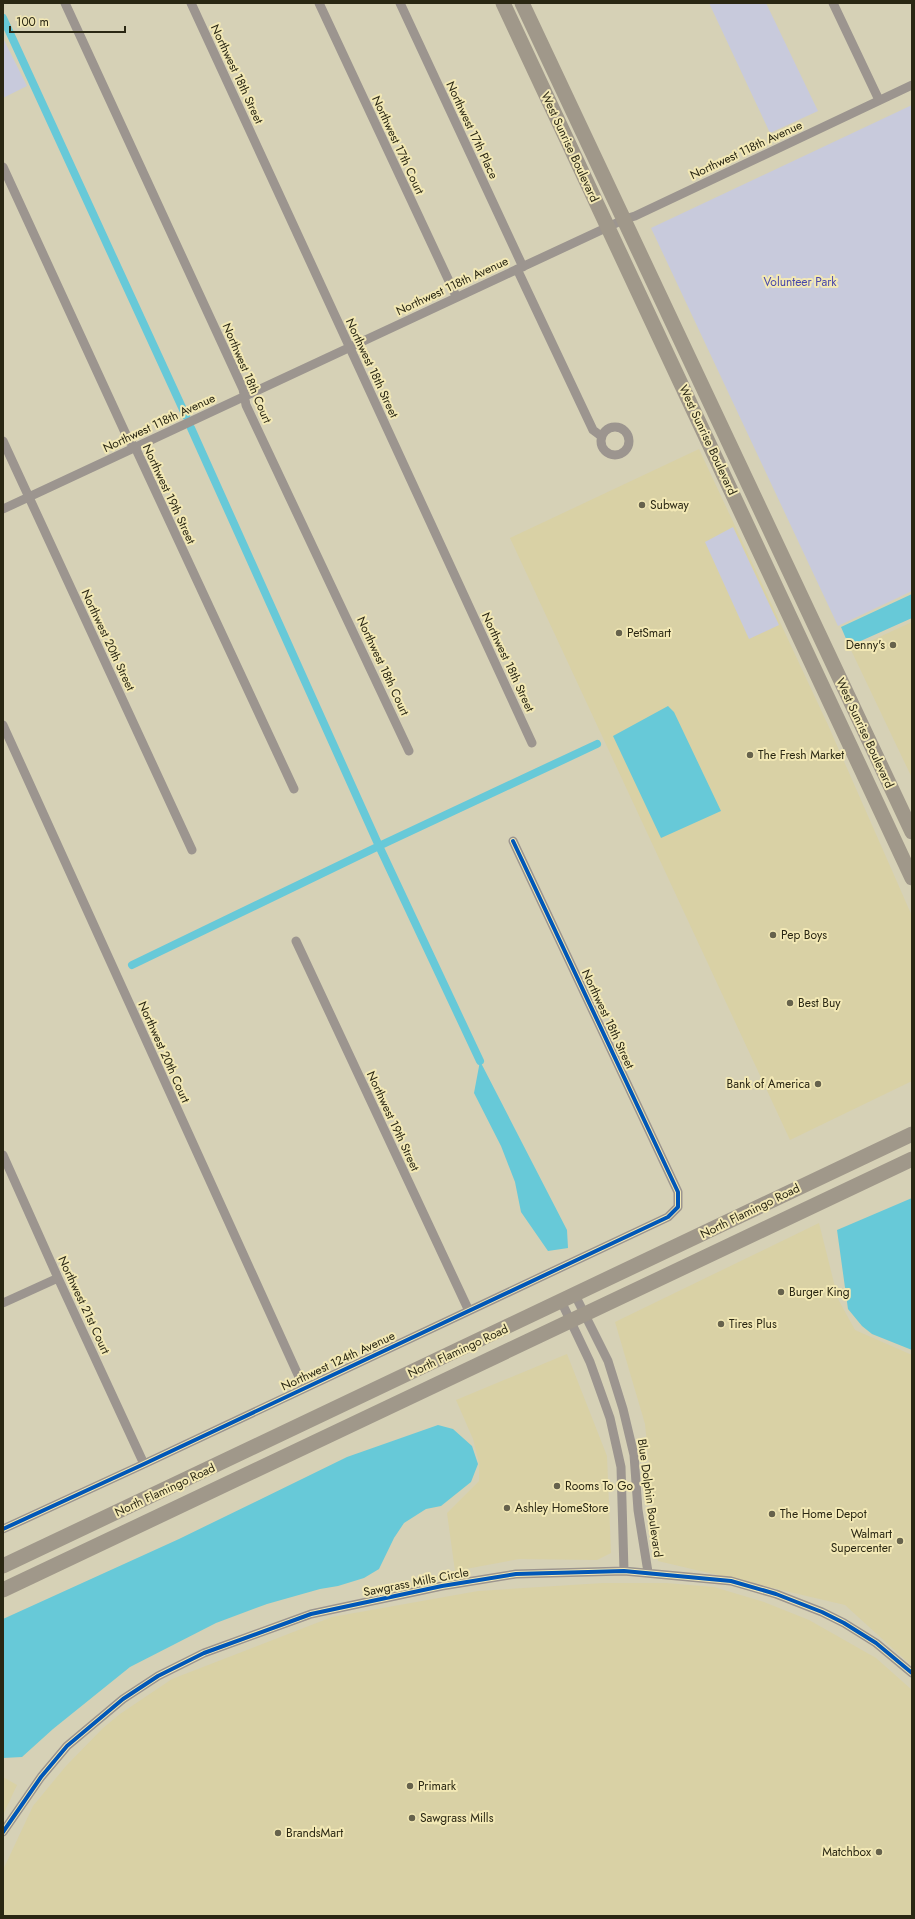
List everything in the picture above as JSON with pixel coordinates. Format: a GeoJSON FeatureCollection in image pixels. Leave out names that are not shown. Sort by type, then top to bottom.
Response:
{"type":"FeatureCollection","features":[{"type":"Feature","properties":{"kind":"highway","name":"West Sunrise Boulevard"},"geometry":{"type":"LineString","coordinates":[[503,3],[912,878]]}},
{"type":"Feature","properties":{"kind":"highway","name":"West Sunrise Boulevard"},"geometry":{"type":"LineString","coordinates":[[522,3],[625,219],[912,832]]}},
{"type":"Feature","properties":{"kind":"highway","name":"North Flamingo Road"},"geometry":{"type":"LineString","coordinates":[[3,1566],[912,1134]]}},
{"type":"Feature","properties":{"kind":"highway","name":"North Flamingo Road"},"geometry":{"type":"LineString","coordinates":[[3,1590],[912,1159]]}},
{"type":"Feature","properties":{"kind":"street","name":"Northwest 18th Court"},"geometry":{"type":"LineString","coordinates":[[65,3],[243,389],[246,405],[409,751]]}},
{"type":"Feature","properties":{"kind":"street","name":"Northwest 18th Street"},"geometry":{"type":"LineString","coordinates":[[191,3],[532,743]]}},
{"type":"Feature","properties":{"kind":"street","name":"Northwest 17th Court"},"geometry":{"type":"LineString","coordinates":[[319,3],[456,296]]}},
{"type":"Feature","properties":{"kind":"street","name":"Northwest 17th Place"},"geometry":{"type":"LineString","coordinates":[[400,3],[593,430],[601,436]]}},
{"type":"Feature","properties":{"kind":"street"},"geometry":{"type":"LineString","coordinates":[[833,3],[879,100]]}},
{"type":"Feature","properties":{"kind":"street","name":"Northwest 118th Avenue"},"geometry":{"type":"LineString","coordinates":[[3,509],[456,296],[625,219],[635,216],[912,85]]}},
{"type":"Feature","properties":{"kind":"street","name":"Northwest 19th Street"},"geometry":{"type":"LineString","coordinates":[[3,167],[129,441],[135,448],[294,788]]}},
{"type":"Feature","properties":{"kind":"street","name":"Northwest 20th Street"},"geometry":{"type":"LineString","coordinates":[[3,441],[192,850]]}},
{"type":"Feature","properties":{"kind":"street","name":"Northwest 20th Court"},"geometry":{"type":"LineString","coordinates":[[3,725],[304,1388]]}},
{"type":"Feature","properties":{"kind":"street","name":"Northwest 18th Street"},"geometry":{"type":"LineString","coordinates":[[513,841],[678,1192],[678,1207]]}},
{"type":"Feature","properties":{"kind":"street","name":"Northwest 19th Street"},"geometry":{"type":"LineString","coordinates":[[296,941],[469,1311]]}},
{"type":"Feature","properties":{"kind":"street","name":"Northwest 21st Court"},"geometry":{"type":"LineString","coordinates":[[3,1155],[144,1464]]}},
{"type":"Feature","properties":{"kind":"street","name":"Northwest 124th Avenue"},"geometry":{"type":"LineString","coordinates":[[3,1529],[668,1217],[678,1207]]}},
{"type":"Feature","properties":{"kind":"street"},"geometry":{"type":"LineString","coordinates":[[3,1303],[58,1278]]}},
{"type":"Feature","properties":{"kind":"street","name":"Blue Dolphin Boulevard"},"geometry":{"type":"LineString","coordinates":[[575,1295],[586,1314],[608,1361],[624,1410],[634,1455],[638,1510],[648,1572]]}},
{"type":"Feature","properties":{"kind":"street","name":"Blue Dolphin Boulevard"},"geometry":{"type":"LineString","coordinates":[[561,1302],[590,1362],[610,1418],[621,1467],[624,1571]]}},
{"type":"Feature","properties":{"kind":"street","name":"Sawgrass Mills Circle"},"geometry":{"type":"LineString","coordinates":[[3,1832],[41,1777],[67,1746],[123,1699],[158,1676],[204,1653],[311,1614],[442,1586],[516,1574],[624,1571],[648,1572],[731,1581],[776,1594],[822,1612],[851,1627],[876,1643],[912,1673]]}},
{"type":"Feature","properties":{"kind":"shaded area"},"geometry":{"type":"Polygon","coordinates":[[[699,449],[828,725],[912,916],[912,1081],[790,1140],[510,538],[699,449]]]}},
{"type":"Feature","properties":{"kind":"shaded area"},"geometry":{"type":"Polygon","coordinates":[[[912,622],[912,778],[851,650],[912,622]]]}},
{"type":"Feature","properties":{"kind":"shaded area"},"geometry":{"type":"Polygon","coordinates":[[[819,1223],[838,1299],[855,1330],[912,1355],[912,1666],[845,1605],[658,1561],[645,1424],[615,1322],[819,1223]]]}},
{"type":"Feature","properties":{"kind":"shaded area"},"geometry":{"type":"Polygon","coordinates":[[[567,1354],[607,1456],[611,1553],[597,1560],[519,1559],[455,1571],[447,1513],[479,1481],[479,1463],[473,1439],[456,1400],[567,1354]]]}},
{"type":"Feature","properties":{"kind":"shaded area","name":"Sawgrass Mills"},"geometry":{"type":"Polygon","coordinates":[[[603,1583],[666,1583],[714,1587],[764,1602],[809,1620],[876,1658],[912,1690],[912,1916],[3,1916],[3,1870],[33,1806],[66,1766],[103,1728],[120,1714],[172,1679],[332,1617],[478,1591],[603,1583]]]}},
{"type":"Feature","properties":{"kind":"shaded area"},"geometry":{"type":"Polygon","coordinates":[[[3,1777],[17,1785],[3,1815],[3,1777]]]}},
{"type":"Feature","properties":{"kind":"green space"},"geometry":{"type":"Polygon","coordinates":[[[709,3],[766,3],[818,111],[770,133],[709,3]]]}},
{"type":"Feature","properties":{"kind":"green space"},"geometry":{"type":"Polygon","coordinates":[[[3,38],[27,86],[3,98],[3,38]]]}},
{"type":"Feature","properties":{"kind":"green space","name":"Volunteer Park"},"geometry":{"type":"Polygon","coordinates":[[[912,105],[912,591],[838,626],[651,228],[912,105]]]}},
{"type":"Feature","properties":{"kind":"green space"},"geometry":{"type":"Polygon","coordinates":[[[733,527],[779,625],[749,639],[705,542],[733,527]]]}},
{"type":"Feature","properties":{"kind":"water"},"geometry":{"type":"Polygon","coordinates":[[[912,594],[912,618],[854,644],[847,641],[841,627],[912,594]]]}},
{"type":"Feature","properties":{"kind":"water"},"geometry":{"type":"Polygon","coordinates":[[[668,706],[674,712],[721,811],[661,838],[613,736],[668,706]]]}},
{"type":"Feature","properties":{"kind":"water"},"geometry":{"type":"Polygon","coordinates":[[[480,1061],[567,1230],[568,1248],[548,1251],[521,1212],[515,1182],[501,1146],[474,1093],[480,1061]]]}},
{"type":"Feature","properties":{"kind":"water"},"geometry":{"type":"Polygon","coordinates":[[[912,1198],[912,1350],[872,1334],[862,1326],[848,1309],[837,1230],[912,1198]]]}},
{"type":"Feature","properties":{"kind":"water"},"geometry":{"type":"Polygon","coordinates":[[[438,1425],[453,1429],[472,1446],[478,1464],[471,1482],[441,1506],[426,1509],[404,1523],[394,1538],[379,1569],[364,1578],[267,1604],[216,1623],[130,1667],[53,1729],[22,1757],[3,1758],[3,1619],[179,1539],[347,1457],[438,1425]]]}},
{"type":"Feature","properties":{"kind":"waterway"},"geometry":{"type":"LineString","coordinates":[[3,18],[186,416]]}},
{"type":"Feature","properties":{"kind":"waterway"},"geometry":{"type":"LineString","coordinates":[[191,428],[379,846],[480,1061]]}},
{"type":"Feature","properties":{"kind":"waterway"},"geometry":{"type":"LineString","coordinates":[[132,965],[379,846],[597,744]]}},
{"type":"Feature","properties":{"kind":"cycle path"},"geometry":{"type":"LineString","coordinates":[[3,1529],[668,1217],[678,1207],[678,1192],[513,841]]}},
{"type":"Feature","properties":{"kind":"cycle path"},"geometry":{"type":"LineString","coordinates":[[3,1832],[41,1777],[67,1746],[123,1699],[158,1676],[204,1653],[311,1614],[442,1586],[516,1574],[624,1571],[731,1581],[776,1594],[822,1612],[844,1623],[876,1643],[912,1673]]}},
{"type":"Feature","properties":{"kind":"place","name":"Subway"},"geometry":{"type":"Point","coordinates":[642,505]}},
{"type":"Feature","properties":{"kind":"place","name":"PetSmart"},"geometry":{"type":"Point","coordinates":[619,633]}},
{"type":"Feature","properties":{"kind":"place","name":"Denny's"},"geometry":{"type":"Point","coordinates":[893,645]}},
{"type":"Feature","properties":{"kind":"place","name":"The Fresh Market"},"geometry":{"type":"Point","coordinates":[750,755]}},
{"type":"Feature","properties":{"kind":"place","name":"Pep Boys"},"geometry":{"type":"Point","coordinates":[773,935]}},
{"type":"Feature","properties":{"kind":"place","name":"Best Buy"},"geometry":{"type":"Point","coordinates":[790,1003]}},
{"type":"Feature","properties":{"kind":"place","name":"Bank of America"},"geometry":{"type":"Point","coordinates":[818,1084]}},
{"type":"Feature","properties":{"kind":"place","name":"Burger King"},"geometry":{"type":"Point","coordinates":[781,1292]}},
{"type":"Feature","properties":{"kind":"place","name":"Tires Plus"},"geometry":{"type":"Point","coordinates":[721,1324]}},
{"type":"Feature","properties":{"kind":"place","name":"Rooms To Go"},"geometry":{"type":"Point","coordinates":[557,1486]}},
{"type":"Feature","properties":{"kind":"place","name":"Ashley HomeStore"},"geometry":{"type":"Point","coordinates":[507,1508]}},
{"type":"Feature","properties":{"kind":"place","name":"The Home Depot"},"geometry":{"type":"Point","coordinates":[772,1514]}},
{"type":"Feature","properties":{"kind":"place","name":"Walmart Supercenter"},"geometry":{"type":"Point","coordinates":[900,1541]}},
{"type":"Feature","properties":{"kind":"place","name":"Primark"},"geometry":{"type":"Point","coordinates":[410,1786]}},
{"type":"Feature","properties":{"kind":"place","name":"Sawgrass Mills"},"geometry":{"type":"Point","coordinates":[412,1818]}},
{"type":"Feature","properties":{"kind":"place","name":"BrandsMart"},"geometry":{"type":"Point","coordinates":[278,1833]}},
{"type":"Feature","properties":{"kind":"place","name":"Matchbox"},"geometry":{"type":"Point","coordinates":[879,1852]}}]}
